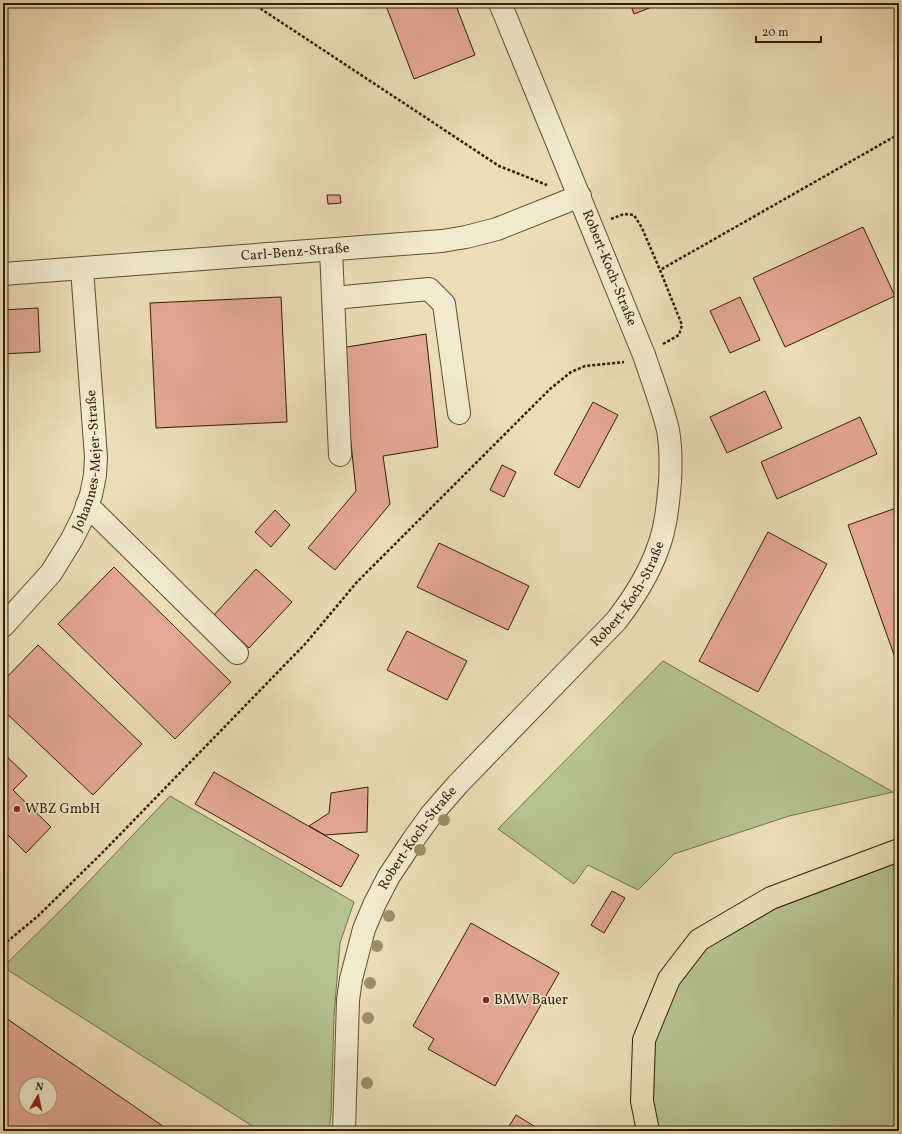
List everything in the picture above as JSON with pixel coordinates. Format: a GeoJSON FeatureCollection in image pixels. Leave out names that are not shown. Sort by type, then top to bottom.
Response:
{"type":"FeatureCollection","features":[{"type":"Feature","properties":{"kind":"highway"},"geometry":{"type":"LineString","coordinates":[[648,1131],[642,1101],[644,1040],[669,979],[699,940],[771,898],[899,850]]}},
{"type":"Feature","properties":{"kind":"street","name":"Robert-Koch-Straße"},"geometry":{"type":"LineString","coordinates":[[344,1131],[348,1000],[351,979],[364,929],[385,883],[427,821],[458,784],[616,621],[627,607],[651,567],[659,546],[668,506],[671,451],[668,430],[644,355],[500,3]]}},
{"type":"Feature","properties":{"kind":"street","name":"Carl-Benz-Straße"},"geometry":{"type":"LineString","coordinates":[[3,274],[442,241],[466,237],[496,229],[580,196]]}},
{"type":"Feature","properties":{"kind":"street"},"geometry":{"type":"LineString","coordinates":[[331,250],[340,455]]}},
{"type":"Feature","properties":{"kind":"street","name":"Johannes-Mejer-Straße"},"geometry":{"type":"LineString","coordinates":[[3,626],[51,574],[83,518],[95,475],[96,457],[82,269]]}},
{"type":"Feature","properties":{"kind":"street"},"geometry":{"type":"LineString","coordinates":[[334,298],[429,288],[444,304],[459,413]]}},
{"type":"Feature","properties":{"kind":"street"},"geometry":{"type":"LineString","coordinates":[[87,505],[237,653]]}},
{"type":"Feature","properties":{"kind":"path"},"geometry":{"type":"LineString","coordinates":[[252,3],[499,166],[580,196]]}},
{"type":"Feature","properties":{"kind":"path"},"geometry":{"type":"LineString","coordinates":[[660,270],[899,134]]}},
{"type":"Feature","properties":{"kind":"path"},"geometry":{"type":"LineString","coordinates":[[3,945],[38,916],[104,852],[306,643],[357,582],[550,389],[571,372],[586,366],[627,361],[644,355],[679,335],[682,325],[642,228],[634,215],[624,214],[592,226]]}},
{"type":"Feature","properties":{"kind":"green space"},"geometry":{"type":"Polygon","coordinates":[[[663,661],[893,792],[789,816],[674,854],[638,890],[588,865],[574,884],[498,829],[663,661]]]}},
{"type":"Feature","properties":{"kind":"green space"},"geometry":{"type":"Polygon","coordinates":[[[170,796],[354,902],[340,943],[334,1016],[331,1114],[329,1131],[260,1131],[3,967],[69,902],[170,796]]]}},
{"type":"Feature","properties":{"kind":"green space"},"geometry":{"type":"Polygon","coordinates":[[[899,862],[899,1131],[659,1131],[653,1099],[654,1041],[678,986],[708,947],[775,909],[899,862]]]}},
{"type":"Feature","properties":{"kind":"building"},"geometry":{"type":"Polygon","coordinates":[[[385,3],[455,3],[475,55],[414,79],[385,3]]]}},
{"type":"Feature","properties":{"kind":"building"},"geometry":{"type":"Polygon","coordinates":[[[630,3],[662,3],[634,14],[630,3]]]}},
{"type":"Feature","properties":{"kind":"building"},"geometry":{"type":"Polygon","coordinates":[[[327,195],[340,195],[341,203],[328,204],[327,195]]]}},
{"type":"Feature","properties":{"kind":"building"},"geometry":{"type":"Polygon","coordinates":[[[863,227],[895,296],[785,347],[753,278],[863,227]]]}},
{"type":"Feature","properties":{"kind":"building"},"geometry":{"type":"Polygon","coordinates":[[[281,297],[287,422],[156,428],[150,303],[281,297]]]}},
{"type":"Feature","properties":{"kind":"building"},"geometry":{"type":"Polygon","coordinates":[[[740,297],[760,340],[730,353],[710,311],[740,297]]]}},
{"type":"Feature","properties":{"kind":"building"},"geometry":{"type":"Polygon","coordinates":[[[38,308],[40,352],[3,354],[3,310],[38,308]]]}},
{"type":"Feature","properties":{"kind":"building"},"geometry":{"type":"Polygon","coordinates":[[[426,334],[438,447],[383,456],[390,504],[335,570],[308,548],[356,491],[341,348],[426,334]]]}},
{"type":"Feature","properties":{"kind":"building"},"geometry":{"type":"Polygon","coordinates":[[[765,391],[782,428],[727,453],[710,417],[765,391]]]}},
{"type":"Feature","properties":{"kind":"building"},"geometry":{"type":"Polygon","coordinates":[[[593,402],[618,415],[579,488],[554,474],[593,402]]]}},
{"type":"Feature","properties":{"kind":"building"},"geometry":{"type":"Polygon","coordinates":[[[860,417],[877,454],[777,499],[761,462],[860,417]]]}},
{"type":"Feature","properties":{"kind":"building"},"geometry":{"type":"Polygon","coordinates":[[[502,465],[516,472],[504,497],[490,490],[502,465]]]}},
{"type":"Feature","properties":{"kind":"building"},"geometry":{"type":"Polygon","coordinates":[[[899,507],[899,669],[848,525],[899,507]]]}},
{"type":"Feature","properties":{"kind":"building"},"geometry":{"type":"Polygon","coordinates":[[[275,510],[290,525],[271,547],[255,532],[275,510]]]}},
{"type":"Feature","properties":{"kind":"building"},"geometry":{"type":"Polygon","coordinates":[[[768,532],[827,564],[758,692],[699,661],[768,532]]]}},
{"type":"Feature","properties":{"kind":"building"},"geometry":{"type":"Polygon","coordinates":[[[439,543],[529,586],[508,630],[417,587],[439,543]]]}},
{"type":"Feature","properties":{"kind":"building"},"geometry":{"type":"Polygon","coordinates":[[[114,567],[231,682],[175,739],[58,624],[114,567]]]}},
{"type":"Feature","properties":{"kind":"building"},"geometry":{"type":"Polygon","coordinates":[[[256,569],[292,602],[249,648],[214,615],[256,569]]]}},
{"type":"Feature","properties":{"kind":"building"},"geometry":{"type":"Polygon","coordinates":[[[407,631],[467,661],[447,700],[387,670],[407,631]]]}},
{"type":"Feature","properties":{"kind":"building"},"geometry":{"type":"Polygon","coordinates":[[[38,645],[142,744],[93,795],[3,710],[3,681],[38,645]]]}},
{"type":"Feature","properties":{"kind":"building","name":"WBZ GmbH"},"geometry":{"type":"Polygon","coordinates":[[[3,753],[27,776],[13,790],[51,827],[26,853],[3,830],[3,753]]]}},
{"type":"Feature","properties":{"kind":"building"},"geometry":{"type":"Polygon","coordinates":[[[214,772],[359,855],[341,887],[195,804],[214,772]]]}},
{"type":"Feature","properties":{"kind":"building"},"geometry":{"type":"Polygon","coordinates":[[[368,787],[367,832],[325,835],[309,826],[329,813],[331,793],[368,787]]]}},
{"type":"Feature","properties":{"kind":"building"},"geometry":{"type":"Polygon","coordinates":[[[612,891],[625,898],[604,933],[591,925],[612,891]]]}},
{"type":"Feature","properties":{"kind":"building","name":"BMW Bauer"},"geometry":{"type":"Polygon","coordinates":[[[471,923],[559,973],[495,1086],[428,1049],[434,1039],[413,1026],[471,923]]]}},
{"type":"Feature","properties":{"kind":"building"},"geometry":{"type":"Polygon","coordinates":[[[3,1016],[170,1131],[3,1131],[3,1016]]]}},
{"type":"Feature","properties":{"kind":"building"},"geometry":{"type":"Polygon","coordinates":[[[516,1115],[542,1131],[506,1131],[516,1115]]]}},
{"type":"Feature","properties":{"kind":"place","name":"WBZ GmbH"},"geometry":{"type":"Point","coordinates":[17,809]}},
{"type":"Feature","properties":{"kind":"place","name":"BMW Bauer"},"geometry":{"type":"Point","coordinates":[486,1000]}}]}
